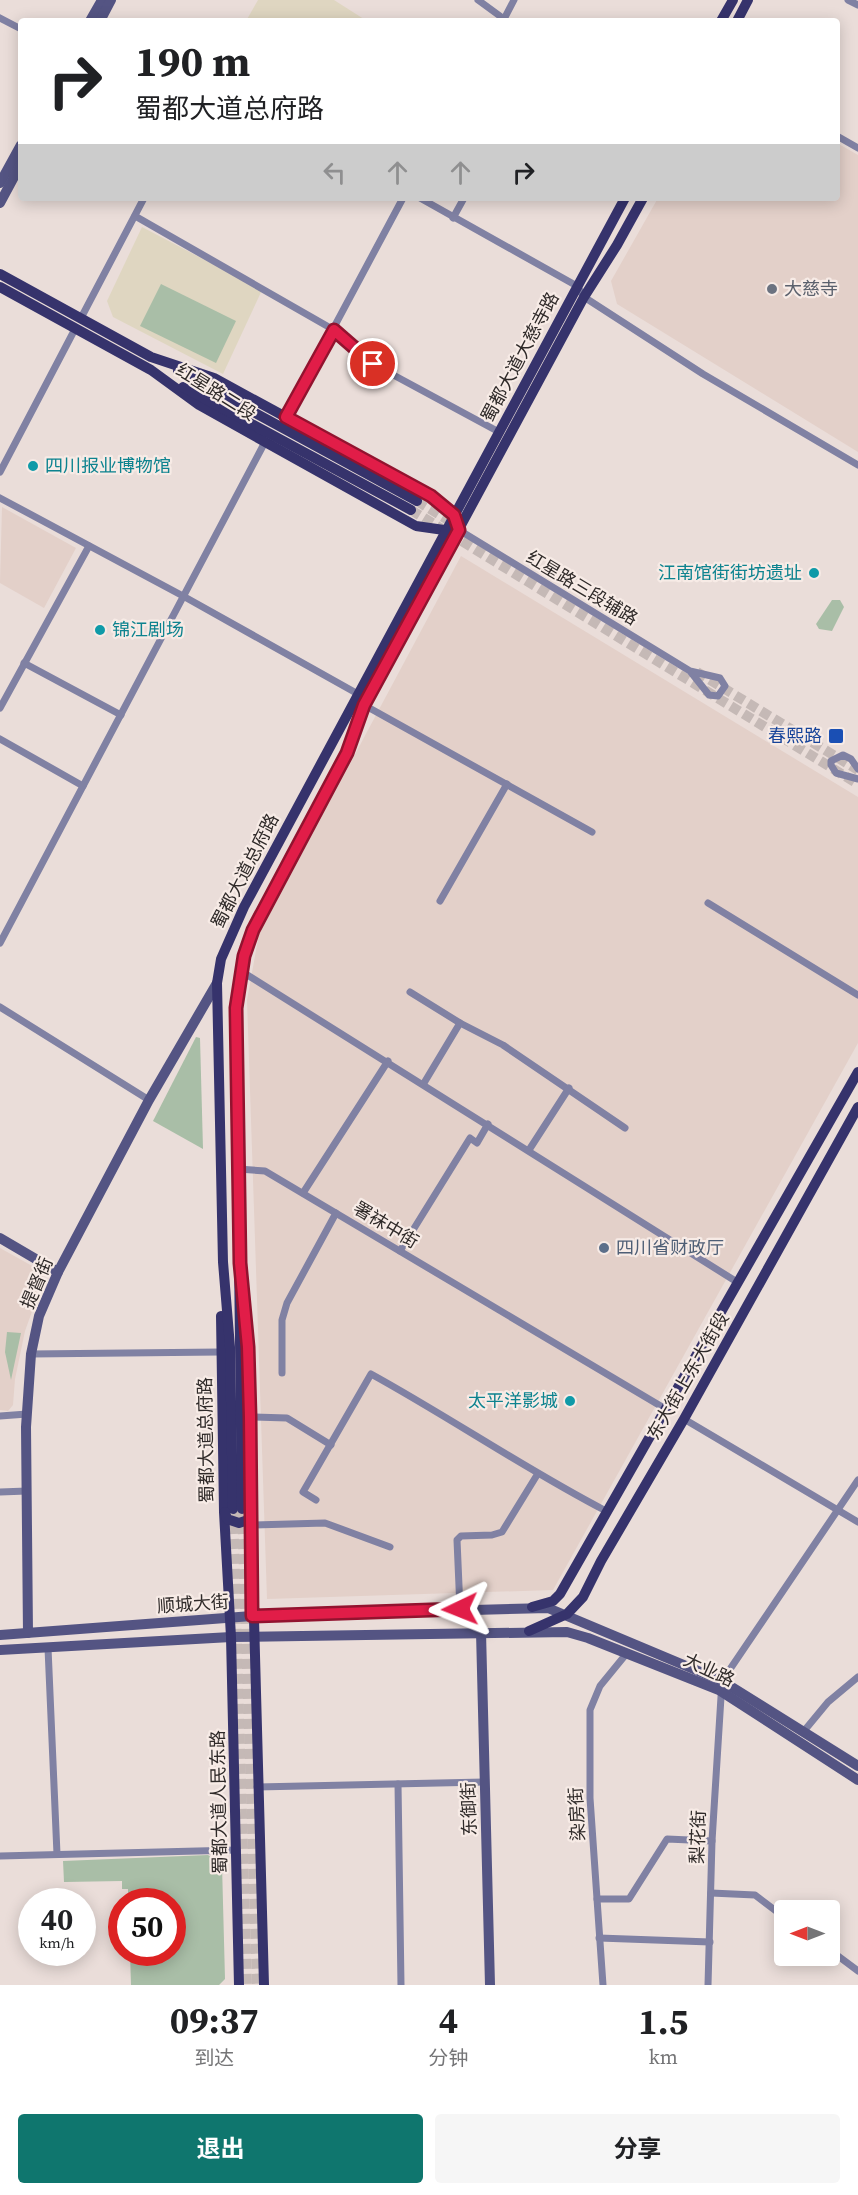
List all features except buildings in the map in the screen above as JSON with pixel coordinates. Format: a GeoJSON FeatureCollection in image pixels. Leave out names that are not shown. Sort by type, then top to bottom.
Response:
{"type":"FeatureCollection","features":[{"type":"Feature","properties":{"kind":"main road"},"geometry":{"type":"LineString","coordinates":[[92,18],[102,0]]}},
{"type":"Feature","properties":{"kind":"main road"},"geometry":{"type":"LineString","coordinates":[[102,18],[111,0]]}},
{"type":"Feature","properties":{"kind":"main road"},"geometry":{"type":"LineString","coordinates":[[723,18],[733,0]]}},
{"type":"Feature","properties":{"kind":"main road"},"geometry":{"type":"LineString","coordinates":[[739,18],[748,0]]}},
{"type":"Feature","properties":{"kind":"main road"},"geometry":{"type":"LineString","coordinates":[[0,183],[18,150]]}},
{"type":"Feature","properties":{"kind":"main road"},"geometry":{"type":"LineString","coordinates":[[0,202],[18,169]]}},
{"type":"Feature","properties":{"kind":"main road","name":"蜀都大道大慈寺路"},"geometry":{"type":"LineString","coordinates":[[445,532],[623,201]]}},
{"type":"Feature","properties":{"kind":"main road","name":"蜀都大道大慈寺路"},"geometry":{"type":"LineString","coordinates":[[459,530],[584,297],[641,201]]}},
{"type":"Feature","properties":{"kind":"main road","name":"红星路二段"},"geometry":{"type":"LineString","coordinates":[[0,274],[151,357],[214,378],[431,496],[454,515]]}},
{"type":"Feature","properties":{"kind":"main road","name":"红星路二段"},"geometry":{"type":"LineString","coordinates":[[0,287],[151,370],[199,405],[416,525],[445,532],[459,530]]}},
{"type":"Feature","properties":{"kind":"main road"},"geometry":{"type":"LineString","coordinates":[[151,357],[414,506],[151,370]]}},
{"type":"Feature","properties":{"kind":"main road"},"geometry":{"type":"LineString","coordinates":[[454,515],[459,530]]}},
{"type":"Feature","properties":{"kind":"main road","name":"蜀都大道总府路"},"geometry":{"type":"LineString","coordinates":[[238,1510],[240,1263],[236,1008],[241,971],[253,930],[347,753],[364,705],[459,530]]}},
{"type":"Feature","properties":{"kind":"main road","name":"蜀都大道总府路"},"geometry":{"type":"LineString","coordinates":[[253,1637],[251,1525],[238,1510],[220,1352],[223,1262],[217,983],[221,958],[232,931],[445,532]]}},
{"type":"Feature","properties":{"kind":"main road","name":"提督街"},"geometry":{"type":"LineString","coordinates":[[28,1634],[27,1414],[31,1354],[39,1316],[57,1272],[149,1100],[217,983]]}},
{"type":"Feature","properties":{"kind":"main road","name":"东大街上东大街段"},"geometry":{"type":"LineString","coordinates":[[532,1607],[553,1601],[560,1594],[664,1408],[858,1072]]}},
{"type":"Feature","properties":{"kind":"main road","name":"东大街上东大街段"},"geometry":{"type":"LineString","coordinates":[[529,1631],[567,1614],[583,1597],[601,1561],[684,1419],[856,1113]]}},
{"type":"Feature","properties":{"kind":"main road"},"geometry":{"type":"LineString","coordinates":[[0,1238],[57,1272]]}},
{"type":"Feature","properties":{"kind":"main road","name":"蜀都大道总府路"},"geometry":{"type":"LineString","coordinates":[[223,1262],[230,1347],[238,1510]]}},
{"type":"Feature","properties":{"kind":"main road","name":"蜀都大道总府路"},"geometry":{"type":"LineString","coordinates":[[230,1618],[238,1510],[250,1417],[248,1347],[240,1263]]}},
{"type":"Feature","properties":{"kind":"main road"},"geometry":{"type":"LineString","coordinates":[[584,1551],[585,1560],[591,1563],[601,1561]]}},
{"type":"Feature","properties":{"kind":"main road","name":"顺城大街"},"geometry":{"type":"LineString","coordinates":[[0,1635],[252,1616],[532,1607]]}},
{"type":"Feature","properties":{"kind":"main road","name":"大业路"},"geometry":{"type":"LineString","coordinates":[[532,1607],[548,1608],[567,1614],[721,1685],[804,1731],[858,1766]]}},
{"type":"Feature","properties":{"kind":"main road","name":"蜀都大道人民东路"},"geometry":{"type":"LineString","coordinates":[[230,1618],[239,1985]]}},
{"type":"Feature","properties":{"kind":"main road","name":"顺城大街"},"geometry":{"type":"LineString","coordinates":[[0,1650],[253,1637],[529,1631]]}},
{"type":"Feature","properties":{"kind":"main road","name":"大业路"},"geometry":{"type":"LineString","coordinates":[[529,1631],[567,1632],[721,1685],[858,1780]]}},
{"type":"Feature","properties":{"kind":"main road","name":"东御街"},"geometry":{"type":"LineString","coordinates":[[481,1632],[490,1985]]}},
{"type":"Feature","properties":{"kind":"main road"},"geometry":{"type":"LineString","coordinates":[[253,1637],[264,1985]]}},
{"type":"Feature","properties":{"kind":"street"},"geometry":{"type":"LineString","coordinates":[[478,0],[500,18]]}},
{"type":"Feature","properties":{"kind":"street"},"geometry":{"type":"LineString","coordinates":[[504,18],[514,0]]}},
{"type":"Feature","properties":{"kind":"street"},"geometry":{"type":"LineString","coordinates":[[848,0],[858,5]]}},
{"type":"Feature","properties":{"kind":"street"},"geometry":{"type":"LineString","coordinates":[[0,18],[18,27]]}},
{"type":"Feature","properties":{"kind":"street"},"geometry":{"type":"LineString","coordinates":[[840,138],[858,148]]}},
{"type":"Feature","properties":{"kind":"street"},"geometry":{"type":"LineString","coordinates":[[81,318],[142,201]]}},
{"type":"Feature","properties":{"kind":"street"},"geometry":{"type":"LineString","coordinates":[[286,417],[401,201]]}},
{"type":"Feature","properties":{"kind":"street"},"geometry":{"type":"LineString","coordinates":[[425,201],[577,286],[584,297],[693,368],[858,465]]}},
{"type":"Feature","properties":{"kind":"street"},"geometry":{"type":"LineString","coordinates":[[453,218],[462,201]]}},
{"type":"Feature","properties":{"kind":"street"},"geometry":{"type":"LineString","coordinates":[[135,216],[334,330],[373,364],[499,432]]}},
{"type":"Feature","properties":{"kind":"street"},"geometry":{"type":"LineString","coordinates":[[0,472],[75,329]]}},
{"type":"Feature","properties":{"kind":"street"},"geometry":{"type":"LineString","coordinates":[[0,943],[265,442]]}},
{"type":"Feature","properties":{"kind":"street"},"geometry":{"type":"LineString","coordinates":[[0,498],[183,596],[358,694]]}},
{"type":"Feature","properties":{"kind":"street","name":"红星路三段辅路"},"geometry":{"type":"LineString","coordinates":[[459,530],[690,671],[720,678],[725,686],[723,692],[718,696],[709,694],[690,671]]}},
{"type":"Feature","properties":{"kind":"street"},"geometry":{"type":"LineString","coordinates":[[0,708],[89,546]]}},
{"type":"Feature","properties":{"kind":"street"},"geometry":{"type":"LineString","coordinates":[[24,663],[121,715]]}},
{"type":"Feature","properties":{"kind":"street"},"geometry":{"type":"LineString","coordinates":[[364,705],[592,832]]}},
{"type":"Feature","properties":{"kind":"street"},"geometry":{"type":"LineString","coordinates":[[0,739],[83,786]]}},
{"type":"Feature","properties":{"kind":"street"},"geometry":{"type":"LineString","coordinates":[[858,769],[851,759],[843,754],[831,760],[836,773],[858,779]]}},
{"type":"Feature","properties":{"kind":"street"},"geometry":{"type":"LineString","coordinates":[[440,901],[507,784]]}},
{"type":"Feature","properties":{"kind":"street"},"geometry":{"type":"LineString","coordinates":[[708,903],[858,995]]}},
{"type":"Feature","properties":{"kind":"street"},"geometry":{"type":"LineString","coordinates":[[241,971],[424,1083],[737,1282]]}},
{"type":"Feature","properties":{"kind":"street"},"geometry":{"type":"LineString","coordinates":[[410,992],[460,1023],[503,1045],[625,1128]]}},
{"type":"Feature","properties":{"kind":"street"},"geometry":{"type":"LineString","coordinates":[[0,1007],[149,1100]]}},
{"type":"Feature","properties":{"kind":"street"},"geometry":{"type":"LineString","coordinates":[[424,1083],[460,1023]]}},
{"type":"Feature","properties":{"kind":"street"},"geometry":{"type":"LineString","coordinates":[[303,1193],[388,1061]]}},
{"type":"Feature","properties":{"kind":"street"},"geometry":{"type":"LineString","coordinates":[[529,1150],[569,1088]]}},
{"type":"Feature","properties":{"kind":"street"},"geometry":{"type":"LineString","coordinates":[[400,1251],[470,1138],[477,1143],[488,1124]]}},
{"type":"Feature","properties":{"kind":"street","name":"署袜中街"},"geometry":{"type":"LineString","coordinates":[[238,1169],[265,1171],[664,1408]]}},
{"type":"Feature","properties":{"kind":"street"},"geometry":{"type":"LineString","coordinates":[[282,1373],[282,1320],[285,1310],[336,1213]]}},
{"type":"Feature","properties":{"kind":"street"},"geometry":{"type":"LineString","coordinates":[[31,1354],[220,1352]]}},
{"type":"Feature","properties":{"kind":"street"},"geometry":{"type":"LineString","coordinates":[[316,1500],[303,1492],[371,1374],[444,1414],[458,1427],[537,1475],[606,1511]]}},
{"type":"Feature","properties":{"kind":"street"},"geometry":{"type":"LineString","coordinates":[[0,1416],[27,1414]]}},
{"type":"Feature","properties":{"kind":"street"},"geometry":{"type":"LineString","coordinates":[[250,1417],[287,1418],[331,1444]]}},
{"type":"Feature","properties":{"kind":"street"},"geometry":{"type":"LineString","coordinates":[[684,1419],[858,1522]]}},
{"type":"Feature","properties":{"kind":"street"},"geometry":{"type":"LineString","coordinates":[[460,1609],[458,1540],[461,1536],[492,1536],[502,1532],[537,1475]]}},
{"type":"Feature","properties":{"kind":"street"},"geometry":{"type":"LineString","coordinates":[[721,1685],[858,1480]]}},
{"type":"Feature","properties":{"kind":"street"},"geometry":{"type":"LineString","coordinates":[[0,1492],[27,1491]]}},
{"type":"Feature","properties":{"kind":"street"},"geometry":{"type":"LineString","coordinates":[[251,1525],[325,1523],[390,1547]]}},
{"type":"Feature","properties":{"kind":"street"},"geometry":{"type":"LineString","coordinates":[[48,1648],[57,1854]]}},
{"type":"Feature","properties":{"kind":"street","name":"染房街"},"geometry":{"type":"LineString","coordinates":[[603,1985],[590,1798],[590,1710],[600,1686],[627,1653]]}},
{"type":"Feature","properties":{"kind":"street"},"geometry":{"type":"LineString","coordinates":[[804,1731],[828,1702],[858,1677]]}},
{"type":"Feature","properties":{"kind":"street","name":"梨花街"},"geometry":{"type":"LineString","coordinates":[[708,1985],[712,1841],[721,1685]]}},
{"type":"Feature","properties":{"kind":"street"},"geometry":{"type":"LineString","coordinates":[[257,1787],[484,1782]]}},
{"type":"Feature","properties":{"kind":"street"},"geometry":{"type":"LineString","coordinates":[[398,1784],[401,1985]]}},
{"type":"Feature","properties":{"kind":"street"},"geometry":{"type":"LineString","coordinates":[[597,1899],[629,1899],[667,1839],[712,1841]]}},
{"type":"Feature","properties":{"kind":"street"},"geometry":{"type":"LineString","coordinates":[[0,1856],[237,1850]]}},
{"type":"Feature","properties":{"kind":"street"},"geometry":{"type":"LineString","coordinates":[[711,1893],[754,1895],[774,1910]]}},
{"type":"Feature","properties":{"kind":"street"},"geometry":{"type":"LineString","coordinates":[[599,1938],[710,1942]]}},
{"type":"Feature","properties":{"kind":"street"},"geometry":{"type":"LineString","coordinates":[[840,1958],[858,1971]]}},
{"type":"Feature","properties":{"kind":"shaded area"},"geometry":{"type":"Polygon","coordinates":[[[258,0],[334,0],[362,18],[248,18],[258,0]]]}},
{"type":"Feature","properties":{"kind":"shaded area"},"geometry":{"type":"Polygon","coordinates":[[[840,145],[858,155],[858,452],[617,304],[611,281],[656,201],[840,201],[840,145]]]}},
{"type":"Feature","properties":{"kind":"shaded area"},"geometry":{"type":"Polygon","coordinates":[[[142,227],[262,290],[223,374],[113,317],[107,301],[142,227]]]}},
{"type":"Feature","properties":{"kind":"shaded area"},"geometry":{"type":"Polygon","coordinates":[[[2,507],[76,548],[44,608],[0,583],[2,507]]]}},
{"type":"Feature","properties":{"kind":"shaded area"},"geometry":{"type":"Polygon","coordinates":[[[461,556],[858,797],[858,1043],[553,1590],[267,1599],[247,1000],[259,934],[461,556]]]}},
{"type":"Feature","properties":{"kind":"shaded area"},"geometry":{"type":"Polygon","coordinates":[[[0,1248],[43,1272],[43,1281],[25,1331],[15,1379],[13,1405],[8,1411],[0,1410],[0,1248]]]}},
{"type":"Feature","properties":{"kind":"green space"},"geometry":{"type":"Polygon","coordinates":[[[161,284],[236,321],[216,363],[140,326],[161,284]]]}},
{"type":"Feature","properties":{"kind":"green space"},"geometry":{"type":"Polygon","coordinates":[[[832,600],[840,600],[844,607],[832,631],[819,629],[816,624],[832,600]]]}},
{"type":"Feature","properties":{"kind":"green space"},"geometry":{"type":"Polygon","coordinates":[[[196,1037],[200,1038],[203,1149],[153,1121],[196,1037]]]}},
{"type":"Feature","properties":{"kind":"green space"},"geometry":{"type":"Polygon","coordinates":[[[7,1332],[21,1333],[11,1380],[5,1352],[7,1332]]]}},
{"type":"Feature","properties":{"kind":"green space"},"geometry":{"type":"Polygon","coordinates":[[[208,1855],[222,1865],[225,1979],[219,1985],[131,1985],[130,1966],[186,1966],[186,1888],[122,1888],[122,1881],[64,1882],[63,1861],[208,1855]]]}},
{"type":"Feature","properties":{"kind":"tunnel"},"geometry":{"type":"LineString","coordinates":[[417,501],[458,526]]}},
{"type":"Feature","properties":{"kind":"tunnel"},"geometry":{"type":"LineString","coordinates":[[411,510],[858,784]]}},
{"type":"Feature","properties":{"kind":"tunnel"},"geometry":{"type":"LineString","coordinates":[[697,672],[858,770]]}},
{"type":"Feature","properties":{"kind":"tunnel"},"geometry":{"type":"LineString","coordinates":[[233,1509],[247,1985]]}},
{"type":"Feature","properties":{"kind":"tunnel"},"geometry":{"type":"LineString","coordinates":[[242,1509],[257,1985]]}},
{"type":"Feature","properties":{"kind":"place","name":"大慈寺"},"geometry":{"type":"Point","coordinates":[772,289]}},
{"type":"Feature","properties":{"kind":"place","name":"四川报业博物馆"},"geometry":{"type":"Point","coordinates":[33,466]}},
{"type":"Feature","properties":{"kind":"place","name":"江南馆街街坊遗址"},"geometry":{"type":"Point","coordinates":[814,573]}},
{"type":"Feature","properties":{"kind":"place","name":"锦江剧场"},"geometry":{"type":"Point","coordinates":[100,630]}},
{"type":"Feature","properties":{"kind":"place","name":"春熙路"},"geometry":{"type":"Point","coordinates":[836,736]}},
{"type":"Feature","properties":{"kind":"place","name":"四川省财政厅"},"geometry":{"type":"Point","coordinates":[604,1248]}},
{"type":"Feature","properties":{"kind":"place","name":"太平洋影城"},"geometry":{"type":"Point","coordinates":[570,1401]}},
{"type":"Feature","properties":{"kind":"route"},"geometry":{"type":"LineString","coordinates":[[373,364],[334,330],[286,417],[431,496],[454,515],[459,530],[364,705],[347,753],[253,930],[244,956],[236,1008],[240,1263],[248,1347],[251,1432],[252,1616],[460,1609]]}}]}
